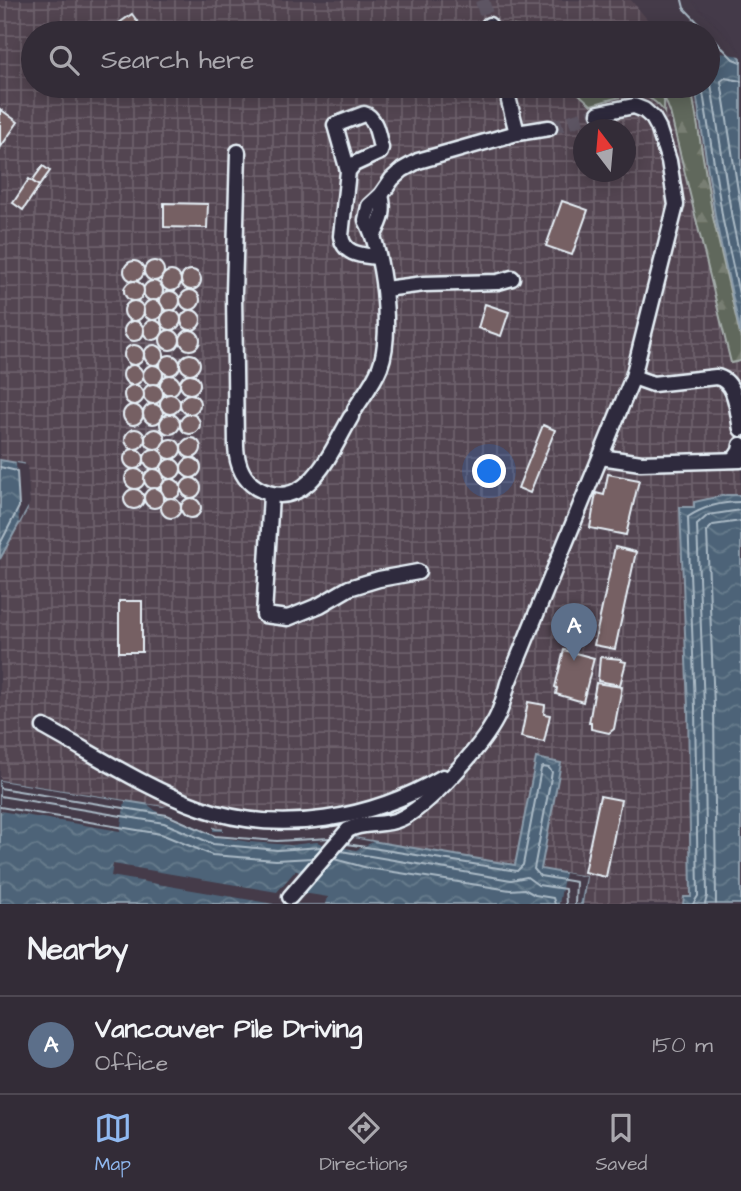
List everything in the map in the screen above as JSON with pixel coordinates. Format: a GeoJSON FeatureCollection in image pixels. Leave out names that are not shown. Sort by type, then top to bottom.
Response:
{"type":"FeatureCollection","features":[{"type":"Feature","properties":{"kind":"street"},"geometry":{"type":"LineString","coordinates":[[509,101],[517,133]]}},
{"type":"Feature","properties":{"kind":"street"},"geometry":{"type":"LineString","coordinates":[[290,897],[348,830],[402,818],[425,803],[462,765],[497,718],[508,683],[633,377],[676,205],[669,161],[653,118],[634,106],[599,113]]}},
{"type":"Feature","properties":{"kind":"street"},"geometry":{"type":"LineString","coordinates":[[238,152],[234,293],[237,462],[241,473],[253,486],[271,495],[284,495],[300,491],[313,480],[380,366],[385,337],[385,289],[374,234],[366,220],[369,206],[392,179],[418,161],[517,133],[550,128]]}},
{"type":"Feature","properties":{"kind":"street"},"geometry":{"type":"LineString","coordinates":[[348,171],[342,244],[347,250],[377,257]]}},
{"type":"Feature","properties":{"kind":"street"},"geometry":{"type":"LineString","coordinates":[[385,289],[447,282],[498,282],[512,278]]}},
{"type":"Feature","properties":{"kind":"street"},"geometry":{"type":"LineString","coordinates":[[633,377],[653,384],[724,378],[730,384],[741,429]]}},
{"type":"Feature","properties":{"kind":"street"},"geometry":{"type":"LineString","coordinates":[[601,457],[641,463],[738,460],[741,445]]}},
{"type":"Feature","properties":{"kind":"street"},"geometry":{"type":"LineString","coordinates":[[271,495],[264,615],[288,618],[320,605],[349,588],[418,572]]}},
{"type":"Feature","properties":{"kind":"street"},"geometry":{"type":"LineString","coordinates":[[44,727],[160,790],[200,808],[237,818],[272,822],[317,821],[355,812],[421,789],[462,765]]}},
{"type":"Feature","properties":{"kind":"shaded area"},"geometry":{"type":"Polygon","coordinates":[[[0,0],[635,0],[653,21],[21,21],[21,98],[697,98],[716,222],[741,335],[741,495],[726,495],[694,503],[694,507],[680,507],[688,708],[691,898],[684,897],[683,904],[582,904],[585,877],[348,837],[278,834],[0,811],[0,559],[27,509],[24,464],[0,460],[0,0]]]}},
{"type":"Feature","properties":{"kind":"green space"},"geometry":{"type":"Polygon","coordinates":[[[583,98],[617,98],[591,105],[583,98]]]}},
{"type":"Feature","properties":{"kind":"green space"},"geometry":{"type":"Polygon","coordinates":[[[649,98],[663,98],[664,112],[649,98]]]}},
{"type":"Feature","properties":{"kind":"green space"},"geometry":{"type":"Polygon","coordinates":[[[665,98],[693,98],[713,217],[741,339],[741,361],[731,363],[665,98]]]}},
{"type":"Feature","properties":{"kind":"water"},"geometry":{"type":"Polygon","coordinates":[[[720,37],[741,58],[741,335],[716,222],[697,98],[720,98],[720,37]]]}},
{"type":"Feature","properties":{"kind":"water"},"geometry":{"type":"Polygon","coordinates":[[[0,460],[24,464],[27,509],[0,559],[0,460]]]}},
{"type":"Feature","properties":{"kind":"water"},"geometry":{"type":"Polygon","coordinates":[[[726,495],[741,495],[741,904],[683,904],[684,897],[691,897],[688,708],[680,507],[694,507],[694,502],[726,495]]]}},
{"type":"Feature","properties":{"kind":"water"},"geometry":{"type":"Polygon","coordinates":[[[536,758],[561,763],[541,869],[586,877],[582,904],[0,904],[0,781],[169,808],[216,829],[348,837],[515,865],[536,758]]]}},
{"type":"Feature","properties":{"kind":"pier"},"geometry":{"type":"Polygon","coordinates":[[[631,0],[691,0],[711,21],[649,21],[631,0]]]}},
{"type":"Feature","properties":{"kind":"pier"},"geometry":{"type":"Polygon","coordinates":[[[720,30],[741,53],[741,56],[720,53],[720,30]]]}},
{"type":"Feature","properties":{"kind":"pier"},"geometry":{"type":"Polygon","coordinates":[[[16,463],[27,465],[30,503],[19,523],[16,463]]]}},
{"type":"Feature","properties":{"kind":"pier"},"geometry":{"type":"Polygon","coordinates":[[[0,781],[125,801],[120,831],[0,811],[0,781]]]}},
{"type":"Feature","properties":{"kind":"pier"},"geometry":{"type":"Polygon","coordinates":[[[147,804],[163,807],[171,805],[213,824],[213,831],[223,831],[223,826],[278,831],[335,827],[349,834],[349,837],[373,842],[356,850],[340,847],[303,893],[328,897],[326,904],[274,904],[111,876],[113,864],[277,892],[296,870],[301,874],[325,845],[317,842],[291,845],[250,842],[218,837],[160,814],[147,804]]]}},
{"type":"Feature","properties":{"kind":"pier"},"geometry":{"type":"Polygon","coordinates":[[[565,873],[586,877],[580,904],[559,904],[565,873]]]}},
{"type":"Feature","properties":{"kind":"building"},"geometry":{"type":"Polygon","coordinates":[[[132,14],[137,21],[122,21],[132,14]]]}},
{"type":"Feature","properties":{"kind":"building"},"geometry":{"type":"Polygon","coordinates":[[[0,109],[18,122],[0,148],[0,109]]]}},
{"type":"Feature","properties":{"kind":"building"},"geometry":{"type":"Polygon","coordinates":[[[43,166],[50,171],[39,186],[32,181],[43,166]]]}},
{"type":"Feature","properties":{"kind":"building"},"geometry":{"type":"Polygon","coordinates":[[[29,179],[39,186],[23,210],[13,203],[29,179]]]}},
{"type":"Feature","properties":{"kind":"building"},"geometry":{"type":"Polygon","coordinates":[[[562,201],[588,210],[572,255],[546,246],[562,201]]]}},
{"type":"Feature","properties":{"kind":"building"},"geometry":{"type":"Polygon","coordinates":[[[164,203],[208,204],[207,228],[164,227],[164,203]]]}},
{"type":"Feature","properties":{"kind":"building"},"geometry":{"type":"Polygon","coordinates":[[[134,261],[141,264],[144,271],[141,278],[134,281],[127,278],[124,271],[127,264],[134,261]]]}},
{"type":"Feature","properties":{"kind":"building"},"geometry":{"type":"Polygon","coordinates":[[[154,261],[161,264],[164,271],[161,278],[154,281],[147,278],[144,271],[147,264],[154,261]]]}},
{"type":"Feature","properties":{"kind":"building"},"geometry":{"type":"Polygon","coordinates":[[[191,270],[198,273],[201,280],[198,287],[191,290],[184,287],[181,280],[184,273],[191,270]]]}},
{"type":"Feature","properties":{"kind":"building"},"geometry":{"type":"Polygon","coordinates":[[[171,271],[178,274],[181,281],[178,288],[171,291],[164,288],[161,281],[164,274],[171,271]]]}},
{"type":"Feature","properties":{"kind":"building"},"geometry":{"type":"Polygon","coordinates":[[[134,281],[141,284],[144,291],[141,298],[134,301],[127,298],[124,291],[127,284],[134,281]]]}},
{"type":"Feature","properties":{"kind":"building"},"geometry":{"type":"Polygon","coordinates":[[[153,281],[160,284],[163,291],[160,298],[153,301],[146,298],[143,291],[146,284],[153,281]]]}},
{"type":"Feature","properties":{"kind":"building"},"geometry":{"type":"Polygon","coordinates":[[[190,290],[197,293],[200,300],[197,307],[190,310],[183,307],[180,300],[183,293],[190,290]]]}},
{"type":"Feature","properties":{"kind":"building"},"geometry":{"type":"Polygon","coordinates":[[[170,291],[177,294],[180,301],[177,308],[170,311],[163,308],[160,301],[163,294],[170,291]]]}},
{"type":"Feature","properties":{"kind":"building"},"geometry":{"type":"Polygon","coordinates":[[[153,300],[160,303],[163,310],[160,317],[153,320],[146,317],[143,310],[146,303],[153,300]]]}},
{"type":"Feature","properties":{"kind":"building"},"geometry":{"type":"Polygon","coordinates":[[[134,301],[141,304],[144,311],[141,318],[134,321],[127,318],[124,311],[127,304],[134,301]]]}},
{"type":"Feature","properties":{"kind":"building"},"geometry":{"type":"Polygon","coordinates":[[[485,304],[509,312],[501,336],[478,328],[485,304]]]}},
{"type":"Feature","properties":{"kind":"building"},"geometry":{"type":"Polygon","coordinates":[[[171,310],[178,313],[181,320],[178,327],[171,330],[164,327],[161,320],[164,313],[171,310]]]}},
{"type":"Feature","properties":{"kind":"building"},"geometry":{"type":"Polygon","coordinates":[[[191,310],[198,313],[201,320],[198,327],[191,330],[184,327],[181,320],[184,313],[191,310]]]}},
{"type":"Feature","properties":{"kind":"building"},"geometry":{"type":"Polygon","coordinates":[[[153,320],[160,323],[163,330],[160,337],[153,340],[146,337],[143,330],[146,323],[153,320]]]}},
{"type":"Feature","properties":{"kind":"building"},"geometry":{"type":"Polygon","coordinates":[[[134,321],[141,324],[144,331],[141,338],[134,341],[127,338],[124,331],[127,324],[134,321]]]}},
{"type":"Feature","properties":{"kind":"building"},"geometry":{"type":"Polygon","coordinates":[[[170,330],[177,333],[180,340],[177,347],[170,350],[163,347],[160,340],[163,333],[170,330]]]}},
{"type":"Feature","properties":{"kind":"building"},"geometry":{"type":"Polygon","coordinates":[[[190,330],[197,333],[200,340],[197,347],[190,350],[183,347],[180,340],[183,333],[190,330]]]}},
{"type":"Feature","properties":{"kind":"building"},"geometry":{"type":"Polygon","coordinates":[[[134,345],[141,348],[144,355],[141,362],[134,365],[127,362],[124,355],[127,348],[134,345]]]}},
{"type":"Feature","properties":{"kind":"building"},"geometry":{"type":"Polygon","coordinates":[[[154,345],[161,348],[164,355],[161,362],[154,365],[147,362],[144,355],[147,348],[154,345]]]}},
{"type":"Feature","properties":{"kind":"building"},"geometry":{"type":"Polygon","coordinates":[[[190,354],[197,357],[200,364],[197,371],[190,374],[183,371],[180,364],[183,357],[190,354]]]}},
{"type":"Feature","properties":{"kind":"building"},"geometry":{"type":"Polygon","coordinates":[[[170,355],[177,358],[180,365],[177,372],[170,375],[163,372],[160,365],[163,358],[170,355]]]}},
{"type":"Feature","properties":{"kind":"building"},"geometry":{"type":"Polygon","coordinates":[[[133,365],[140,368],[143,375],[140,382],[133,385],[126,382],[123,375],[126,368],[133,365]]]}},
{"type":"Feature","properties":{"kind":"building"},"geometry":{"type":"Polygon","coordinates":[[[153,365],[160,368],[163,375],[160,382],[153,385],[146,382],[143,375],[146,368],[153,365]]]}},
{"type":"Feature","properties":{"kind":"building"},"geometry":{"type":"Polygon","coordinates":[[[190,374],[197,377],[200,384],[197,391],[190,394],[183,391],[180,384],[183,377],[190,374]]]}},
{"type":"Feature","properties":{"kind":"building"},"geometry":{"type":"Polygon","coordinates":[[[170,375],[177,378],[180,385],[177,392],[170,395],[163,392],[160,385],[163,378],[170,375]]]}},
{"type":"Feature","properties":{"kind":"building"},"geometry":{"type":"Polygon","coordinates":[[[153,384],[160,387],[163,394],[160,401],[153,404],[146,401],[143,394],[146,387],[153,384]]]}},
{"type":"Feature","properties":{"kind":"building"},"geometry":{"type":"Polygon","coordinates":[[[134,385],[141,388],[144,395],[141,402],[134,405],[127,402],[124,395],[127,388],[134,385]]]}},
{"type":"Feature","properties":{"kind":"building"},"geometry":{"type":"Polygon","coordinates":[[[170,394],[177,397],[180,404],[177,411],[170,414],[163,411],[160,404],[163,397],[170,394]]]}},
{"type":"Feature","properties":{"kind":"building"},"geometry":{"type":"Polygon","coordinates":[[[190,394],[197,397],[200,404],[197,411],[190,414],[183,411],[180,404],[183,397],[190,394]]]}},
{"type":"Feature","properties":{"kind":"building"},"geometry":{"type":"Polygon","coordinates":[[[153,404],[160,407],[163,414],[160,421],[153,424],[146,421],[143,414],[146,407],[153,404]]]}},
{"type":"Feature","properties":{"kind":"building"},"geometry":{"type":"Polygon","coordinates":[[[133,405],[140,408],[143,415],[140,422],[133,425],[126,422],[123,415],[126,408],[133,405]]]}},
{"type":"Feature","properties":{"kind":"building"},"geometry":{"type":"Polygon","coordinates":[[[170,414],[177,417],[180,424],[177,431],[170,434],[163,431],[160,424],[163,417],[170,414]]]}},
{"type":"Feature","properties":{"kind":"building"},"geometry":{"type":"Polygon","coordinates":[[[190,414],[197,417],[200,424],[197,431],[190,434],[183,431],[180,424],[183,417],[190,414]]]}},
{"type":"Feature","properties":{"kind":"building"},"geometry":{"type":"Polygon","coordinates":[[[543,425],[555,430],[530,493],[518,488],[543,425]]]}},
{"type":"Feature","properties":{"kind":"building"},"geometry":{"type":"Polygon","coordinates":[[[135,429],[142,432],[145,439],[142,446],[135,449],[128,446],[125,439],[128,432],[135,429]]]}},
{"type":"Feature","properties":{"kind":"building"},"geometry":{"type":"Polygon","coordinates":[[[155,429],[162,432],[165,439],[162,446],[155,449],[148,446],[145,439],[148,432],[155,429]]]}},
{"type":"Feature","properties":{"kind":"building"},"geometry":{"type":"Polygon","coordinates":[[[191,438],[198,441],[201,448],[198,455],[191,458],[184,455],[181,448],[184,441],[191,438]]]}},
{"type":"Feature","properties":{"kind":"building"},"geometry":{"type":"Polygon","coordinates":[[[171,439],[178,442],[181,449],[178,456],[171,459],[164,456],[161,449],[164,442],[171,439]]]}},
{"type":"Feature","properties":{"kind":"building"},"geometry":{"type":"Polygon","coordinates":[[[134,449],[141,452],[144,459],[141,466],[134,469],[127,466],[124,459],[127,452],[134,449]]]}},
{"type":"Feature","properties":{"kind":"building"},"geometry":{"type":"Polygon","coordinates":[[[154,449],[161,452],[164,459],[161,466],[154,469],[147,466],[144,459],[147,452],[154,449]]]}},
{"type":"Feature","properties":{"kind":"building"},"geometry":{"type":"Polygon","coordinates":[[[191,458],[198,461],[201,468],[198,475],[191,478],[184,475],[181,468],[184,461],[191,458]]]}},
{"type":"Feature","properties":{"kind":"building"},"geometry":{"type":"Polygon","coordinates":[[[171,459],[178,462],[181,469],[178,476],[171,479],[164,476],[161,469],[164,462],[171,459]]]}},
{"type":"Feature","properties":{"kind":"building"},"geometry":{"type":"Polygon","coordinates":[[[135,469],[142,472],[145,479],[142,486],[135,489],[128,486],[125,479],[128,472],[135,469]]]}},
{"type":"Feature","properties":{"kind":"building"},"geometry":{"type":"Polygon","coordinates":[[[154,469],[161,472],[164,479],[161,486],[154,489],[147,486],[144,479],[147,472],[154,469]]]}},
{"type":"Feature","properties":{"kind":"building"},"geometry":{"type":"Polygon","coordinates":[[[608,474],[639,480],[626,535],[590,528],[596,493],[604,495],[608,474]]]}},
{"type":"Feature","properties":{"kind":"building"},"geometry":{"type":"Polygon","coordinates":[[[191,478],[198,481],[201,488],[198,495],[191,498],[184,495],[181,488],[184,481],[191,478]]]}},
{"type":"Feature","properties":{"kind":"building"},"geometry":{"type":"Polygon","coordinates":[[[171,479],[178,482],[181,489],[178,496],[171,499],[164,496],[161,489],[164,482],[171,479]]]}},
{"type":"Feature","properties":{"kind":"building"},"geometry":{"type":"Polygon","coordinates":[[[154,488],[161,491],[164,498],[161,505],[154,508],[147,505],[144,498],[147,491],[154,488]]]}},
{"type":"Feature","properties":{"kind":"building"},"geometry":{"type":"Polygon","coordinates":[[[134,489],[141,492],[144,499],[141,506],[134,509],[127,506],[124,499],[127,492],[134,489]]]}},
{"type":"Feature","properties":{"kind":"building"},"geometry":{"type":"Polygon","coordinates":[[[171,498],[178,501],[181,508],[178,515],[171,518],[164,515],[161,508],[164,501],[171,498]]]}},
{"type":"Feature","properties":{"kind":"building"},"geometry":{"type":"Polygon","coordinates":[[[191,498],[198,501],[201,508],[198,515],[191,518],[184,515],[181,508],[184,501],[191,498]]]}},
{"type":"Feature","properties":{"kind":"building"},"geometry":{"type":"Polygon","coordinates":[[[615,547],[636,552],[615,649],[594,645],[615,547]]]}},
{"type":"Feature","properties":{"kind":"building"},"geometry":{"type":"Polygon","coordinates":[[[119,601],[142,601],[142,652],[119,652],[119,601]]]}},
{"type":"Feature","properties":{"kind":"building"},"geometry":{"type":"Polygon","coordinates":[[[564,650],[594,658],[583,702],[556,694],[555,687],[564,650]]]}},
{"type":"Feature","properties":{"kind":"building"},"geometry":{"type":"Polygon","coordinates":[[[600,657],[626,662],[620,685],[598,681],[600,657]]]}},
{"type":"Feature","properties":{"kind":"building"},"geometry":{"type":"Polygon","coordinates":[[[596,683],[622,687],[614,729],[609,733],[591,729],[589,723],[596,683]]]}},
{"type":"Feature","properties":{"kind":"building"},"geometry":{"type":"Polygon","coordinates":[[[528,702],[545,705],[544,714],[550,715],[544,742],[521,737],[528,702]]]}},
{"type":"Feature","properties":{"kind":"building"},"geometry":{"type":"Polygon","coordinates":[[[600,796],[621,800],[606,877],[584,872],[600,796]]]}},
{"type":"Feature","properties":{"kind":"tunnel"},"geometry":{"type":"LineString","coordinates":[[482,0],[488,21]]}},
{"type":"Feature","properties":{"kind":"tunnel"},"geometry":{"type":"LineString","coordinates":[[549,128],[599,113]]}},
{"type":"Feature","properties":{"kind":"place","name":"Vancouver Pile Driving"},"geometry":{"type":"Point","coordinates":[574,661]}}]}
